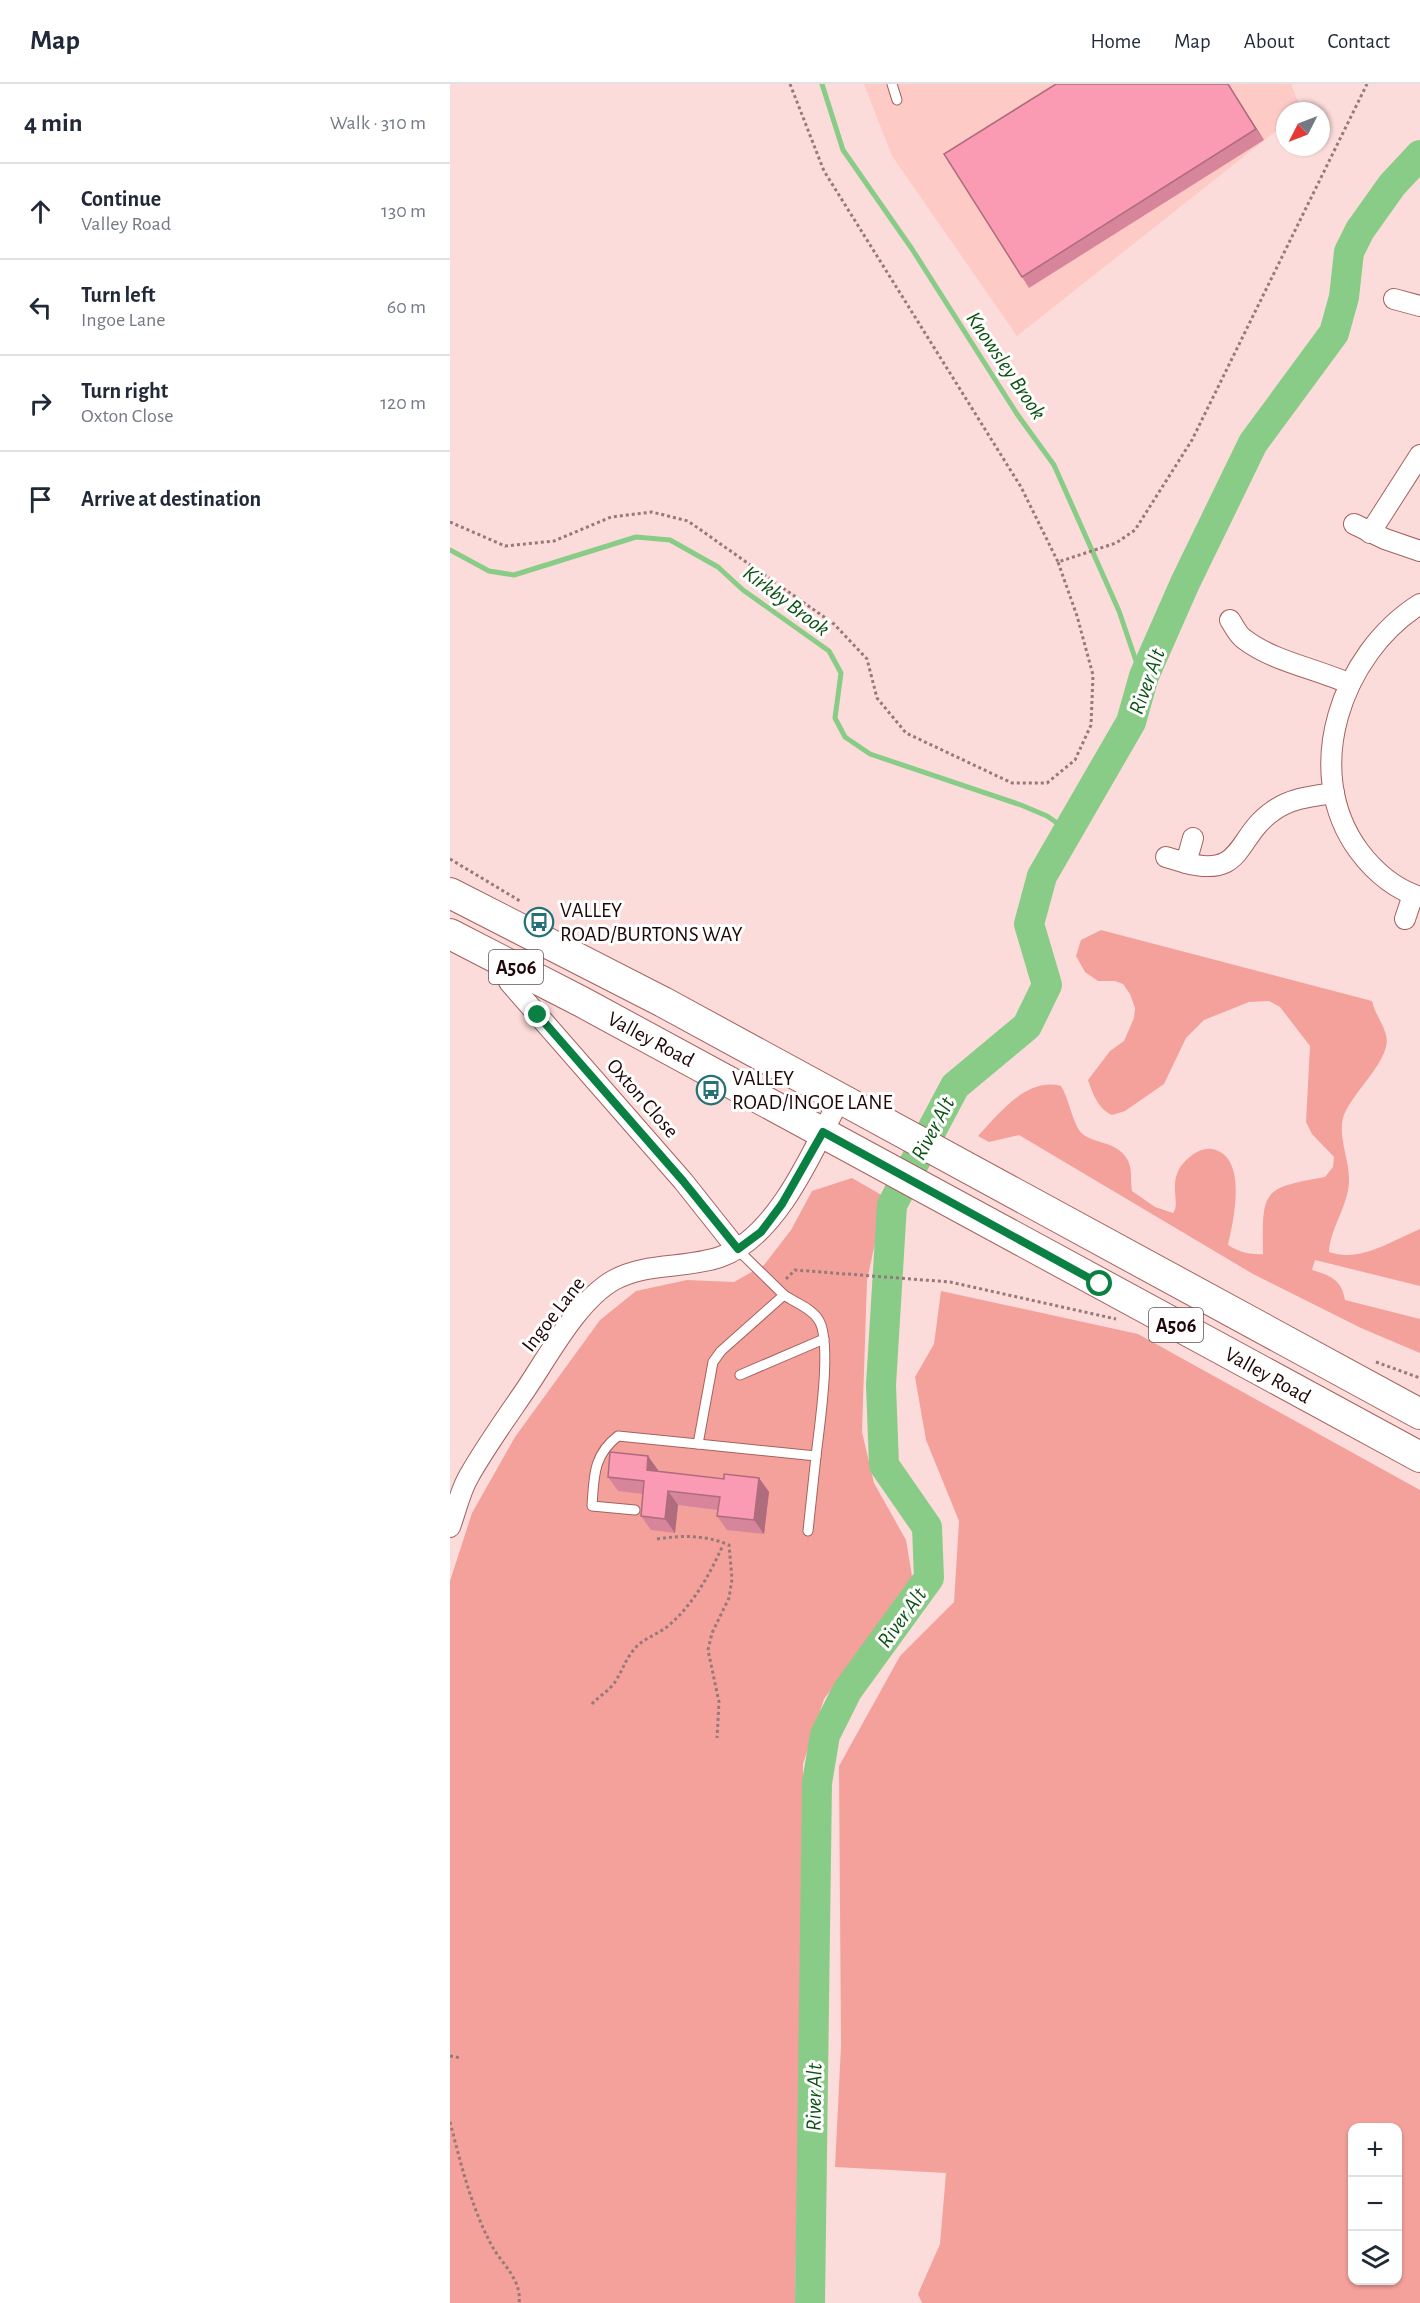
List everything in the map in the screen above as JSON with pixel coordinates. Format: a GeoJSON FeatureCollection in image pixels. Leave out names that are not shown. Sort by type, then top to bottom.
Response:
{"type":"FeatureCollection","features":[{"type":"Feature","properties":{"kind":"main road","name":"Valley Road"},"geometry":{"type":"LineString","coordinates":[[450,893],[653,996],[1420,1414]]}},
{"type":"Feature","properties":{"kind":"main road","name":"Valley Road"},"geometry":{"type":"LineString","coordinates":[[450,934],[823,1132],[1420,1457]]}},
{"type":"Feature","properties":{"kind":"street"},"geometry":{"type":"LineString","coordinates":[[1394,299],[1420,306]]}},
{"type":"Feature","properties":{"kind":"street"},"geometry":{"type":"LineString","coordinates":[[1419,458],[1362,528],[1420,551]]}},
{"type":"Feature","properties":{"kind":"street"},"geometry":{"type":"LineString","coordinates":[[1405,919],[1417,896],[1378,873],[1346,830],[1334,793],[1332,747],[1337,721],[1350,684],[1376,642],[1400,617],[1420,604]]}},
{"type":"Feature","properties":{"kind":"street"},"geometry":{"type":"LineString","coordinates":[[1230,620],[1243,638],[1275,657],[1318,669],[1350,684]]}},
{"type":"Feature","properties":{"kind":"street"},"geometry":{"type":"LineString","coordinates":[[1166,857],[1209,867],[1225,863],[1274,809],[1298,799],[1334,793]]}},
{"type":"Feature","properties":{"kind":"street"},"geometry":{"type":"LineString","coordinates":[[1186,863],[1193,838]]}},
{"type":"Feature","properties":{"kind":"street","name":"Oxton Close"},"geometry":{"type":"LineString","coordinates":[[509,982],[683,1181],[738,1249]]}},
{"type":"Feature","properties":{"kind":"street","name":"Ingoe Lane"},"geometry":{"type":"LineString","coordinates":[[450,1527],[468,1478],[571,1323],[594,1295],[614,1280],[652,1266],[718,1258],[738,1249],[761,1232],[782,1204],[840,1098]]}},
{"type":"Feature","properties":{"kind":"lane"},"geometry":{"type":"LineString","coordinates":[[892,84],[897,100]]}},
{"type":"Feature","properties":{"kind":"lane"},"geometry":{"type":"LineString","coordinates":[[738,1249],[784,1295],[818,1318],[824,1339],[808,1531]]}},
{"type":"Feature","properties":{"kind":"lane"},"geometry":{"type":"LineString","coordinates":[[698,1444],[713,1362],[784,1295]]}},
{"type":"Feature","properties":{"kind":"lane"},"geometry":{"type":"LineString","coordinates":[[741,1375],[824,1339]]}},
{"type":"Feature","properties":{"kind":"lane"},"geometry":{"type":"LineString","coordinates":[[635,1510],[592,1506],[594,1468],[599,1455],[618,1436],[816,1456]]}},
{"type":"Feature","properties":{"kind":"path"},"geometry":{"type":"LineString","coordinates":[[450,522],[505,546],[554,541],[611,517],[652,512],[688,521],[834,624],[867,659],[877,698],[906,733],[1012,783],[1047,783],[1075,760],[1090,725],[1093,675],[1077,615],[1058,562],[1021,487],[824,171],[790,84]]}},
{"type":"Feature","properties":{"kind":"path"},"geometry":{"type":"LineString","coordinates":[[1058,562],[1116,543],[1136,530],[1197,429],[1367,84]]}},
{"type":"Feature","properties":{"kind":"path"},"geometry":{"type":"LineString","coordinates":[[776,1288],[795,1270],[950,1282],[1117,1320]]}},
{"type":"Feature","properties":{"kind":"path"},"geometry":{"type":"LineString","coordinates":[[657,1539],[677,1536],[707,1538],[729,1545],[732,1579],[729,1598],[712,1633],[708,1650],[719,1702],[717,1738]]}},
{"type":"Feature","properties":{"kind":"path"},"geometry":{"type":"LineString","coordinates":[[592,1704],[614,1684],[624,1660],[647,1637],[667,1628],[683,1610],[710,1574],[723,1545]]}},
{"type":"Feature","properties":{"kind":"path"},"geometry":{"type":"LineString","coordinates":[[450,2056],[461,2058]]}},
{"type":"Feature","properties":{"kind":"path"},"geometry":{"type":"LineString","coordinates":[[450,2122],[460,2166],[477,2213],[493,2247],[512,2273],[520,2295],[519,2303]]}},
{"type":"Feature","properties":{"kind":"shaded area"},"geometry":{"type":"Polygon","coordinates":[[[864,84],[1291,84],[1298,102],[1276,102],[1276,131],[1017,336],[892,156],[864,84]]]}},
{"type":"Feature","properties":{"kind":"shaded area"},"geometry":{"type":"Polygon","coordinates":[[[1101,930],[1372,1001],[1385,1031],[1386,1044],[1378,1065],[1354,1097],[1343,1118],[1342,1133],[1349,1182],[1346,1200],[1332,1235],[1329,1252],[1341,1255],[1364,1253],[1420,1229],[1420,1286],[1315,1260],[1312,1270],[1334,1279],[1341,1288],[1345,1300],[1420,1319],[1420,1353],[1361,1328],[1253,1274],[1019,1135],[989,1142],[978,1136],[1004,1108],[1025,1092],[1048,1085],[1061,1086],[1083,1135],[1116,1148],[1127,1159],[1131,1171],[1132,1191],[1155,1207],[1173,1213],[1176,1205],[1175,1180],[1187,1159],[1195,1153],[1208,1149],[1224,1154],[1235,1176],[1236,1191],[1228,1245],[1254,1254],[1263,1254],[1263,1217],[1270,1196],[1277,1189],[1325,1177],[1333,1167],[1334,1157],[1312,1134],[1306,1122],[1310,1046],[1280,1007],[1269,1001],[1249,1002],[1204,1020],[1186,1038],[1164,1084],[1125,1111],[1112,1115],[1103,1109],[1094,1096],[1088,1080],[1110,1051],[1124,1041],[1134,1018],[1135,1008],[1123,984],[1115,981],[1098,981],[1085,972],[1076,956],[1081,940],[1101,930]]]}},
{"type":"Feature","properties":{"kind":"shaded area"},"geometry":{"type":"Polygon","coordinates":[[[852,1178],[885,1197],[867,1280],[862,1432],[874,1483],[906,1540],[913,1582],[824,1699],[803,1764],[804,1859],[795,2303],[450,2303],[450,1581],[472,1513],[515,1437],[600,1320],[636,1291],[687,1280],[734,1282],[764,1265],[791,1230],[812,1191],[852,1178]]]}},
{"type":"Feature","properties":{"kind":"shaded area"},"geometry":{"type":"Polygon","coordinates":[[[941,1291],[1138,1334],[1420,1490],[1420,2303],[922,2303],[918,2294],[940,2244],[946,2173],[835,2167],[841,2046],[839,1766],[900,1656],[954,1602],[959,1521],[926,1440],[915,1377],[934,1344],[941,1291]]]}},
{"type":"Feature","properties":{"kind":"building"},"geometry":{"type":"Polygon","coordinates":[[[1056,84],[1228,84],[1256,129],[1022,277],[944,154],[1056,84]]]}},
{"type":"Feature","properties":{"kind":"building"},"geometry":{"type":"Polygon","coordinates":[[[610,1452],[648,1456],[647,1470],[724,1479],[724,1474],[759,1478],[754,1520],[717,1516],[720,1497],[668,1491],[665,1519],[641,1516],[644,1481],[608,1477],[610,1452]]]}},
{"type":"Feature","properties":{"kind":"waterway","name":"Knowsley Brook"},"geometry":{"type":"LineString","coordinates":[[822,84],[843,150],[912,249],[1017,414],[1054,465],[1119,611],[1136,661],[1144,676]]}},
{"type":"Feature","properties":{"kind":"waterway","name":"River Alt"},"geometry":{"type":"LineString","coordinates":[[810,2303],[817,1783],[825,1735],[847,1691],[929,1578],[927,1527],[884,1465],[881,1385],[892,1205],[955,1086],[1027,1026],[1047,985],[1029,924],[1042,876],[1131,722],[1144,676],[1185,583],[1253,443],[1334,333],[1344,297],[1349,252],[1360,230],[1392,185],[1420,155]]}},
{"type":"Feature","properties":{"kind":"waterway","name":"Kirkby Brook"},"geometry":{"type":"LineString","coordinates":[[450,550],[489,571],[514,575],[636,537],[670,540],[718,567],[743,590],[829,651],[841,673],[835,718],[845,737],[870,754],[1021,805],[1047,816],[1067,830]]}},
{"type":"Feature","properties":{"kind":"place","name":"VALLEY ROAD/BURTONS WAY"},"geometry":{"type":"Point","coordinates":[539,922]}},
{"type":"Feature","properties":{"kind":"place","name":"VALLEY ROAD/INGOE LANE"},"geometry":{"type":"Point","coordinates":[711,1090]}},
{"type":"Feature","properties":{"kind":"route"},"geometry":{"type":"LineString","coordinates":[[538,1015],[683,1181],[738,1249],[761,1232],[782,1204],[823,1132],[1100,1284]]}}]}
